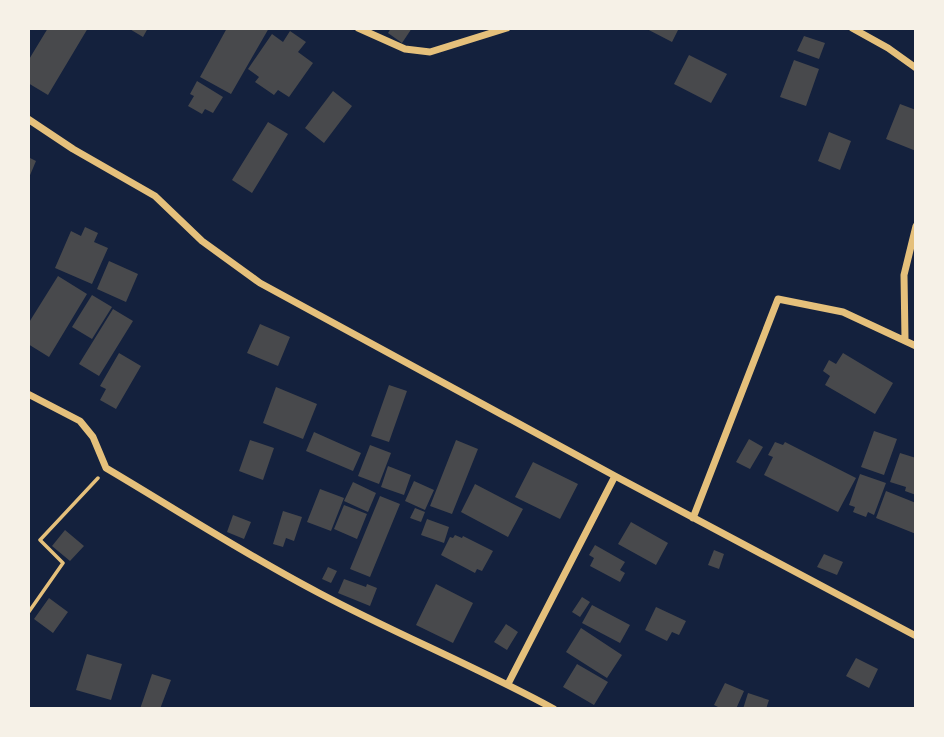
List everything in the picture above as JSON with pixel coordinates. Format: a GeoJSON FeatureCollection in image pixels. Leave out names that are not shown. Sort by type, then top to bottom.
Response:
{"type":"FeatureCollection","features":[{"type":"Feature","properties":{"kind":"street"},"geometry":{"type":"LineString","coordinates":[[358,28],[405,49],[430,52],[507,28]]}},
{"type":"Feature","properties":{"kind":"street"},"geometry":{"type":"LineString","coordinates":[[852,28],[888,48],[916,68]]}},
{"type":"Feature","properties":{"kind":"street"},"geometry":{"type":"LineString","coordinates":[[28,119],[155,196],[202,241],[260,283],[916,636]]}},
{"type":"Feature","properties":{"kind":"street"},"geometry":{"type":"LineString","coordinates":[[905,339],[904,275],[916,226]]}},
{"type":"Feature","properties":{"kind":"street"},"geometry":{"type":"LineString","coordinates":[[693,517],[778,299],[843,312],[916,346]]}},
{"type":"Feature","properties":{"kind":"street"},"geometry":{"type":"LineString","coordinates":[[28,394],[80,421],[93,437],[106,468],[316,592],[508,684],[554,709]]}},
{"type":"Feature","properties":{"kind":"street"},"geometry":{"type":"LineString","coordinates":[[508,684],[615,476]]}},
{"type":"Feature","properties":{"kind":"path"},"geometry":{"type":"LineString","coordinates":[[28,613],[62,563],[40,540],[106,468]]}},
{"type":"Feature","properties":{"kind":"building"},"geometry":{"type":"Polygon","coordinates":[[[48,28],[88,28],[48,95],[28,83],[28,61],[48,28]]]}},
{"type":"Feature","properties":{"kind":"building"},"geometry":{"type":"Polygon","coordinates":[[[128,28],[148,28],[143,37],[128,28]]]}},
{"type":"Feature","properties":{"kind":"building"},"geometry":{"type":"Polygon","coordinates":[[[227,28],[269,28],[231,94],[200,77],[227,28]]]}},
{"type":"Feature","properties":{"kind":"building"},"geometry":{"type":"Polygon","coordinates":[[[391,28],[412,28],[402,43],[388,33],[391,28]]]}},
{"type":"Feature","properties":{"kind":"building"},"geometry":{"type":"Polygon","coordinates":[[[645,28],[679,28],[672,42],[645,28]]]}},
{"type":"Feature","properties":{"kind":"building"},"geometry":{"type":"Polygon","coordinates":[[[290,31],[306,42],[298,52],[313,63],[289,97],[278,90],[274,95],[255,82],[259,77],[248,69],[272,34],[283,42],[290,31]]]}},
{"type":"Feature","properties":{"kind":"building"},"geometry":{"type":"Polygon","coordinates":[[[804,36],[825,43],[819,59],[797,51],[804,36]]]}},
{"type":"Feature","properties":{"kind":"building"},"geometry":{"type":"Polygon","coordinates":[[[689,55],[727,74],[711,103],[674,84],[689,55]]]}},
{"type":"Feature","properties":{"kind":"building"},"geometry":{"type":"Polygon","coordinates":[[[794,60],[819,69],[806,106],[780,97],[794,60]]]}},
{"type":"Feature","properties":{"kind":"building"},"geometry":{"type":"Polygon","coordinates":[[[197,81],[223,97],[213,113],[205,109],[202,114],[188,106],[194,96],[190,94],[197,81]]]}},
{"type":"Feature","properties":{"kind":"building"},"geometry":{"type":"Polygon","coordinates":[[[333,91],[352,106],[324,143],[305,128],[333,91]]]}},
{"type":"Feature","properties":{"kind":"building"},"geometry":{"type":"Polygon","coordinates":[[[900,104],[916,110],[916,151],[886,139],[900,104]]]}},
{"type":"Feature","properties":{"kind":"building"},"geometry":{"type":"Polygon","coordinates":[[[268,122],[288,134],[252,193],[232,180],[268,122]]]}},
{"type":"Feature","properties":{"kind":"building"},"geometry":{"type":"Polygon","coordinates":[[[829,132],[851,141],[840,170],[818,161],[829,132]]]}},
{"type":"Feature","properties":{"kind":"building"},"geometry":{"type":"Polygon","coordinates":[[[28,157],[36,161],[28,180],[28,157]]]}},
{"type":"Feature","properties":{"kind":"building"},"geometry":{"type":"Polygon","coordinates":[[[85,227],[98,233],[94,242],[108,248],[92,284],[55,268],[71,231],[81,236],[85,227]]]}},
{"type":"Feature","properties":{"kind":"building"},"geometry":{"type":"Polygon","coordinates":[[[109,261],[138,274],[126,302],[97,289],[109,261]]]}},
{"type":"Feature","properties":{"kind":"building"},"geometry":{"type":"Polygon","coordinates":[[[58,276],[87,294],[49,357],[28,344],[28,324],[58,276]]]}},
{"type":"Feature","properties":{"kind":"building"},"geometry":{"type":"Polygon","coordinates":[[[92,295],[112,307],[92,339],[72,327],[92,295]]]}},
{"type":"Feature","properties":{"kind":"building"},"geometry":{"type":"Polygon","coordinates":[[[113,309],[133,321],[99,376],[79,364],[113,309]]]}},
{"type":"Feature","properties":{"kind":"building"},"geometry":{"type":"Polygon","coordinates":[[[260,324],[290,337],[278,366],[247,353],[260,324]]]}},
{"type":"Feature","properties":{"kind":"building"},"geometry":{"type":"Polygon","coordinates":[[[119,353],[141,366],[116,409],[100,400],[106,389],[100,386],[119,353]]]}},
{"type":"Feature","properties":{"kind":"building"},"geometry":{"type":"Polygon","coordinates":[[[843,353],[893,383],[875,414],[825,385],[830,376],[823,371],[829,360],[836,364],[843,353]]]}},
{"type":"Feature","properties":{"kind":"building"},"geometry":{"type":"Polygon","coordinates":[[[389,385],[407,391],[389,442],[371,436],[389,385]]]}},
{"type":"Feature","properties":{"kind":"building"},"geometry":{"type":"Polygon","coordinates":[[[276,387],[317,404],[303,439],[263,423],[276,387]]]}},
{"type":"Feature","properties":{"kind":"building"},"geometry":{"type":"Polygon","coordinates":[[[874,431],[897,439],[884,475],[861,467],[874,431]]]}},
{"type":"Feature","properties":{"kind":"building"},"geometry":{"type":"Polygon","coordinates":[[[314,432],[361,453],[353,471],[306,451],[314,432]]]}},
{"type":"Feature","properties":{"kind":"building"},"geometry":{"type":"Polygon","coordinates":[[[749,439],[763,447],[750,469],[736,462],[749,439]]]}},
{"type":"Feature","properties":{"kind":"building"},"geometry":{"type":"Polygon","coordinates":[[[250,440],[274,448],[263,480],[239,471],[250,440]]]}},
{"type":"Feature","properties":{"kind":"building"},"geometry":{"type":"Polygon","coordinates":[[[456,440],[478,449],[452,514],[430,506],[456,440]]]}},
{"type":"Feature","properties":{"kind":"building"},"geometry":{"type":"Polygon","coordinates":[[[775,442],[783,445],[785,442],[856,478],[838,512],[764,475],[773,457],[768,455],[775,442]]]}},
{"type":"Feature","properties":{"kind":"building"},"geometry":{"type":"Polygon","coordinates":[[[370,445],[391,453],[379,484],[358,476],[370,445]]]}},
{"type":"Feature","properties":{"kind":"building"},"geometry":{"type":"Polygon","coordinates":[[[900,453],[916,458],[916,495],[905,491],[906,487],[890,482],[900,453]]]}},
{"type":"Feature","properties":{"kind":"building"},"geometry":{"type":"Polygon","coordinates":[[[533,462],[578,484],[560,519],[515,497],[533,462]]]}},
{"type":"Feature","properties":{"kind":"building"},"geometry":{"type":"Polygon","coordinates":[[[388,466],[411,475],[404,495],[381,487],[388,466]]]}},
{"type":"Feature","properties":{"kind":"building"},"geometry":{"type":"Polygon","coordinates":[[[860,474],[886,483],[874,515],[868,512],[866,517],[853,512],[855,507],[849,505],[860,474]]]}},
{"type":"Feature","properties":{"kind":"building"},"geometry":{"type":"Polygon","coordinates":[[[414,481],[434,490],[425,510],[405,501],[414,481]]]}},
{"type":"Feature","properties":{"kind":"building"},"geometry":{"type":"Polygon","coordinates":[[[353,482],[376,493],[368,512],[344,501],[353,482]]]}},
{"type":"Feature","properties":{"kind":"building"},"geometry":{"type":"Polygon","coordinates":[[[475,484],[523,509],[508,537],[461,512],[475,484]]]}},
{"type":"Feature","properties":{"kind":"building"},"geometry":{"type":"Polygon","coordinates":[[[320,489],[344,498],[331,531],[307,522],[320,489]]]}},
{"type":"Feature","properties":{"kind":"building"},"geometry":{"type":"Polygon","coordinates":[[[886,491],[916,503],[916,534],[876,518],[886,491]]]}},
{"type":"Feature","properties":{"kind":"building"},"geometry":{"type":"Polygon","coordinates":[[[380,496],[400,504],[370,577],[350,569],[380,496]]]}},
{"type":"Feature","properties":{"kind":"building"},"geometry":{"type":"Polygon","coordinates":[[[344,505],[367,514],[357,539],[334,529],[344,505]]]}},
{"type":"Feature","properties":{"kind":"building"},"geometry":{"type":"Polygon","coordinates":[[[415,508],[425,512],[421,522],[410,518],[415,508]]]}},
{"type":"Feature","properties":{"kind":"building"},"geometry":{"type":"Polygon","coordinates":[[[283,511],[302,517],[294,541],[286,538],[283,547],[273,544],[283,511]]]}},
{"type":"Feature","properties":{"kind":"building"},"geometry":{"type":"Polygon","coordinates":[[[233,515],[251,522],[244,539],[227,532],[233,515]]]}},
{"type":"Feature","properties":{"kind":"building"},"geometry":{"type":"Polygon","coordinates":[[[427,519],[449,527],[444,543],[421,535],[427,519]]]}},
{"type":"Feature","properties":{"kind":"building"},"geometry":{"type":"Polygon","coordinates":[[[631,522],[668,543],[656,565],[618,544],[631,522]]]}},
{"type":"Feature","properties":{"kind":"building"},"geometry":{"type":"Polygon","coordinates":[[[65,530],[84,546],[70,561],[52,546],[65,530]]]}},
{"type":"Feature","properties":{"kind":"building"},"geometry":{"type":"Polygon","coordinates":[[[455,535],[462,538],[463,536],[493,551],[482,571],[477,569],[475,573],[441,555],[450,537],[455,535]]]}},
{"type":"Feature","properties":{"kind":"building"},"geometry":{"type":"Polygon","coordinates":[[[595,545],[625,562],[620,570],[625,573],[620,582],[590,566],[594,558],[589,555],[595,545]]]}},
{"type":"Feature","properties":{"kind":"building"},"geometry":{"type":"Polygon","coordinates":[[[714,550],[724,554],[719,569],[708,565],[714,550]]]}},
{"type":"Feature","properties":{"kind":"building"},"geometry":{"type":"Polygon","coordinates":[[[824,554],[843,562],[837,575],[817,567],[824,554]]]}},
{"type":"Feature","properties":{"kind":"building"},"geometry":{"type":"Polygon","coordinates":[[[328,567],[337,571],[331,583],[322,579],[328,567]]]}},
{"type":"Feature","properties":{"kind":"building"},"geometry":{"type":"Polygon","coordinates":[[[344,579],[377,588],[370,606],[338,593],[344,579]]]}},
{"type":"Feature","properties":{"kind":"building"},"geometry":{"type":"Polygon","coordinates":[[[436,584],[473,603],[453,643],[416,625],[436,584]]]}},
{"type":"Feature","properties":{"kind":"building"},"geometry":{"type":"Polygon","coordinates":[[[582,597],[590,602],[580,617],[572,612],[582,597]]]}},
{"type":"Feature","properties":{"kind":"building"},"geometry":{"type":"Polygon","coordinates":[[[49,598],[68,612],[53,633],[34,619],[49,598]]]}},
{"type":"Feature","properties":{"kind":"building"},"geometry":{"type":"Polygon","coordinates":[[[592,605],[630,625],[620,643],[582,623],[592,605]]]}},
{"type":"Feature","properties":{"kind":"building"},"geometry":{"type":"Polygon","coordinates":[[[656,607],[686,621],[679,635],[672,632],[667,641],[645,630],[656,607]]]}},
{"type":"Feature","properties":{"kind":"building"},"geometry":{"type":"Polygon","coordinates":[[[506,624],[518,632],[507,650],[494,642],[506,624]]]}},
{"type":"Feature","properties":{"kind":"building"},"geometry":{"type":"Polygon","coordinates":[[[581,628],[622,655],[607,678],[566,652],[581,628]]]}},
{"type":"Feature","properties":{"kind":"building"},"geometry":{"type":"Polygon","coordinates":[[[87,654],[122,664],[111,700],[76,690],[87,654]]]}},
{"type":"Feature","properties":{"kind":"building"},"geometry":{"type":"Polygon","coordinates":[[[856,658],[878,669],[869,688],[846,676],[856,658]]]}},
{"type":"Feature","properties":{"kind":"building"},"geometry":{"type":"Polygon","coordinates":[[[577,664],[608,682],[594,705],[563,687],[577,664]]]}},
{"type":"Feature","properties":{"kind":"building"},"geometry":{"type":"Polygon","coordinates":[[[152,674],[171,680],[160,709],[140,709],[152,674]]]}},
{"type":"Feature","properties":{"kind":"building"},"geometry":{"type":"Polygon","coordinates":[[[725,683],[744,691],[736,709],[722,709],[714,705],[725,683]]]}},
{"type":"Feature","properties":{"kind":"building"},"geometry":{"type":"Polygon","coordinates":[[[748,693],[769,700],[766,709],[743,709],[748,693]]]}}]}
